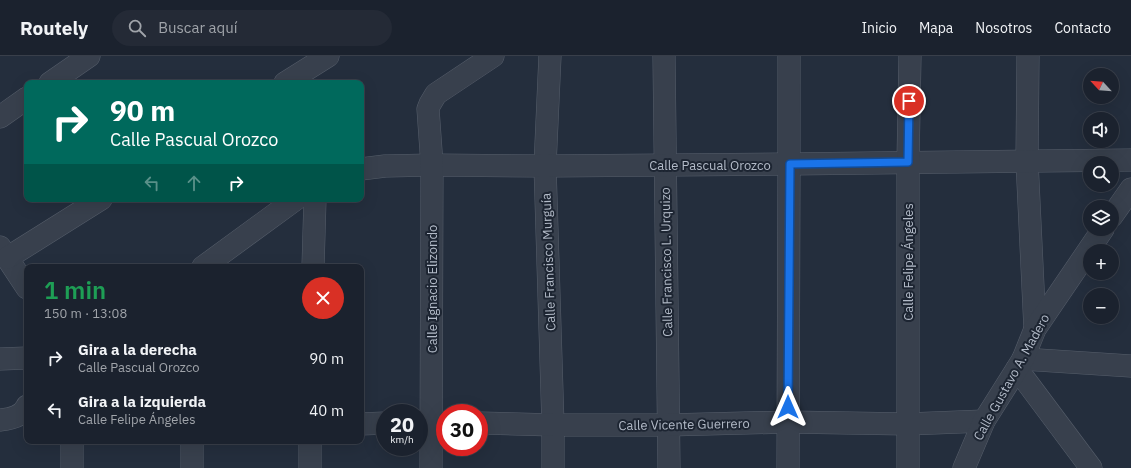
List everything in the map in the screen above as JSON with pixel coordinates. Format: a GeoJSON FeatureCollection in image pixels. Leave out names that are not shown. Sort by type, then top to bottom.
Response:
{"type":"FeatureCollection","features":[{"type":"Feature","properties":{"kind":"street"},"geometry":{"type":"LineString","coordinates":[[54,80],[89,56]]}},
{"type":"Feature","properties":{"kind":"street"},"geometry":{"type":"LineString","coordinates":[[290,80],[328,56]]}},
{"type":"Feature","properties":{"kind":"street","name":"Calle Ignacio Elizondo"},"geometry":{"type":"LineString","coordinates":[[432,468],[432,165],[428,109],[436,94],[493,56]]}},
{"type":"Feature","properties":{"kind":"street","name":"Calle Francisco Murguía"},"geometry":{"type":"LineString","coordinates":[[550,56],[546,166],[553,468]]}},
{"type":"Feature","properties":{"kind":"street","name":"Calle Francisco L. Urquizo"},"geometry":{"type":"LineString","coordinates":[[664,56],[668,468]]}},
{"type":"Feature","properties":{"kind":"street"},"geometry":{"type":"LineString","coordinates":[[788,468],[790,164],[789,56]]}},
{"type":"Feature","properties":{"kind":"street","name":"Calle Felipe Ángeles"},"geometry":{"type":"LineString","coordinates":[[908,468],[908,162],[910,56]]}},
{"type":"Feature","properties":{"kind":"street"},"geometry":{"type":"LineString","coordinates":[[1028,56],[1027,161],[1035,329]]}},
{"type":"Feature","properties":{"kind":"street"},"geometry":{"type":"LineString","coordinates":[[0,117],[24,100]]}},
{"type":"Feature","properties":{"kind":"street","name":"Calle Pascual Orozco"},"geometry":{"type":"LineString","coordinates":[[364,169],[385,166],[432,165],[546,166],[1131,160]]}},
{"type":"Feature","properties":{"kind":"street"},"geometry":{"type":"LineString","coordinates":[[1119,206],[1131,189]]}},
{"type":"Feature","properties":{"kind":"street"},"geometry":{"type":"LineString","coordinates":[[24,283],[4,253],[96,202]]}},
{"type":"Feature","properties":{"kind":"street"},"geometry":{"type":"LineString","coordinates":[[207,264],[292,202]]}},
{"type":"Feature","properties":{"kind":"street"},"geometry":{"type":"LineString","coordinates":[[313,264],[315,202]]}},
{"type":"Feature","properties":{"kind":"street","name":"Calle Gustavo A. Madero"},"geometry":{"type":"LineString","coordinates":[[964,468],[984,421],[1020,364],[1035,329],[1098,236]]}},
{"type":"Feature","properties":{"kind":"street"},"geometry":{"type":"LineString","coordinates":[[0,359],[24,358]]}},
{"type":"Feature","properties":{"kind":"street"},"geometry":{"type":"LineString","coordinates":[[1020,364],[1131,366]]}},
{"type":"Feature","properties":{"kind":"street"},"geometry":{"type":"LineString","coordinates":[[1020,364],[1091,468]]}},
{"type":"Feature","properties":{"kind":"street"},"geometry":{"type":"LineString","coordinates":[[3,420],[18,416],[24,412]]}},
{"type":"Feature","properties":{"kind":"street","name":"Calle Vicente Guerrero"},"geometry":{"type":"LineString","coordinates":[[488,423],[668,425],[788,422],[908,424],[984,421]]}},
{"type":"Feature","properties":{"kind":"street"},"geometry":{"type":"LineString","coordinates":[[364,424],[376,423]]}},
{"type":"Feature","properties":{"kind":"street"},"geometry":{"type":"LineString","coordinates":[[72,444],[72,468]]}},
{"type":"Feature","properties":{"kind":"street"},"geometry":{"type":"LineString","coordinates":[[192,444],[192,468]]}},
{"type":"Feature","properties":{"kind":"street"},"geometry":{"type":"LineString","coordinates":[[310,444],[310,468]]}},
{"type":"Feature","properties":{"kind":"route"},"geometry":{"type":"LineString","coordinates":[[788,407],[790,164],[908,162],[909,101]]}}]}
